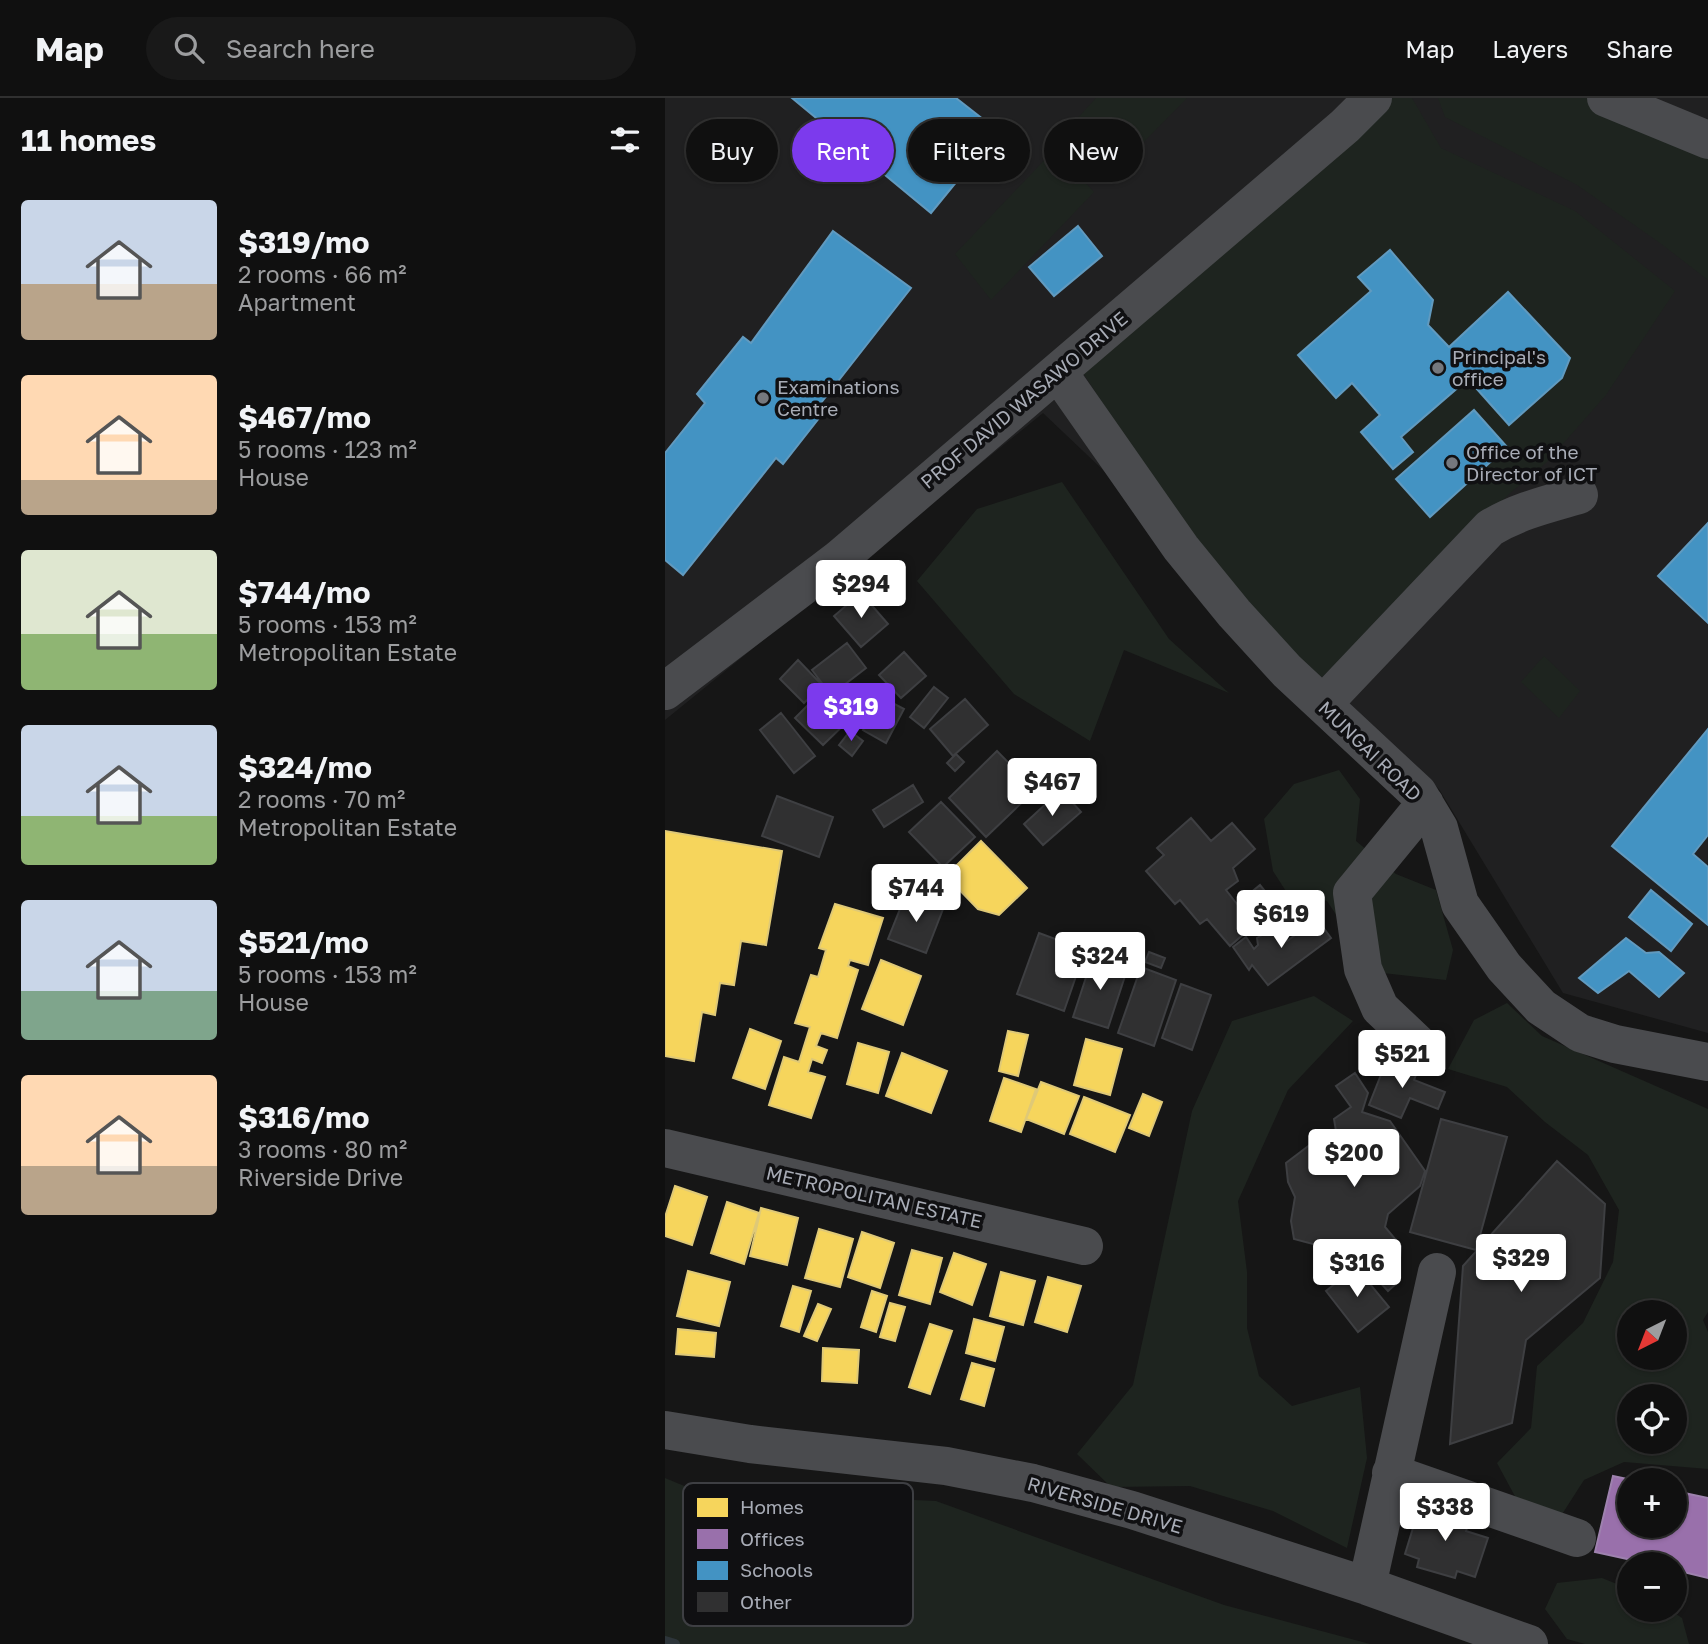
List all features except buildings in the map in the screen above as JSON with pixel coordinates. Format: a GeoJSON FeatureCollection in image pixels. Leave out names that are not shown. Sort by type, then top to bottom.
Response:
{"type":"FeatureCollection","features":[{"type":"Feature","properties":{"kind":"street","name":"PROF DAVID WASAWO DRIVE"},"geometry":{"type":"LineString","coordinates":[[665,691],[839,559],[1335,135],[1373,98]]}},
{"type":"Feature","properties":{"kind":"street"},"geometry":{"type":"LineString","coordinates":[[1606,98],[1708,140]]}},
{"type":"Feature","properties":{"kind":"street","name":"MUNGAI ROAD"},"geometry":{"type":"LineString","coordinates":[[1058,372],[1181,548],[1234,613],[1287,671],[1418,793],[1440,828],[1460,904],[1504,967],[1541,1007],[1580,1033],[1615,1044],[1708,1062]]}},
{"type":"Feature","properties":{"kind":"street"},"geometry":{"type":"LineString","coordinates":[[1323,705],[1490,528],[1528,510],[1579,495]]}},
{"type":"Feature","properties":{"kind":"street"},"geometry":{"type":"LineString","coordinates":[[1417,1043],[1380,1008],[1363,969],[1352,893],[1425,804]]}},
{"type":"Feature","properties":{"kind":"street","name":"METROPOLITAN ESTATE"},"geometry":{"type":"LineString","coordinates":[[665,1148],[1084,1246]]}},
{"type":"Feature","properties":{"kind":"street"},"geometry":{"type":"LineString","coordinates":[[1367,1586],[1437,1272]]}},
{"type":"Feature","properties":{"kind":"street","name":"RIVERSIDE DRIVE"},"geometry":{"type":"LineString","coordinates":[[665,1430],[750,1444],[946,1466],[1033,1483],[1132,1510],[1367,1586],[1529,1644]]}},
{"type":"Feature","properties":{"kind":"street"},"geometry":{"type":"LineString","coordinates":[[1391,1473],[1577,1538]]}},
{"type":"Feature","properties":{"kind":"shaded area"},"geometry":{"type":"Polygon","coordinates":[[[665,98],[1708,98],[1708,1033],[1563,993],[1439,789],[1043,413],[665,720],[665,98]]]}},
{"type":"Feature","properties":{"kind":"shaded area"},"geometry":{"type":"Polygon","coordinates":[[[1096,98],[1187,98],[1143,143],[1143,119],[1077,119],[1096,98]]]}},
{"type":"Feature","properties":{"kind":"shaded area"},"geometry":{"type":"Polygon","coordinates":[[[1362,98],[1412,98],[1441,148],[1575,211],[1675,291],[1606,395],[1547,462],[1509,494],[1319,680],[1190,539],[1071,354],[1362,98]]]}},
{"type":"Feature","properties":{"kind":"shaded area"},"geometry":{"type":"Polygon","coordinates":[[[1438,98],[1635,98],[1708,124],[1708,280],[1577,185],[1445,117],[1438,98]]]}},
{"type":"Feature","properties":{"kind":"shaded area"},"geometry":{"type":"Polygon","coordinates":[[[1044,161],[1044,182],[1084,182],[1094,192],[991,300],[955,254],[1024,182],[1030,182],[1030,175],[1044,161]]]}},
{"type":"Feature","properties":{"kind":"shaded area"},"geometry":{"type":"Polygon","coordinates":[[[1062,482],[1169,639],[1229,693],[1124,650],[1090,741],[1014,694],[917,581],[977,509],[1062,482]]]}},
{"type":"Feature","properties":{"kind":"shaded area"},"geometry":{"type":"Polygon","coordinates":[[[1544,656],[1580,691],[1559,718],[1521,682],[1544,656]]]}},
{"type":"Feature","properties":{"kind":"shaded area"},"geometry":{"type":"Polygon","coordinates":[[[1339,770],[1360,799],[1356,841],[1396,874],[1436,890],[1453,950],[1446,980],[1374,972],[1327,901],[1289,896],[1273,871],[1264,819],[1294,784],[1339,770]]]}},
{"type":"Feature","properties":{"kind":"shaded area"},"geometry":{"type":"Polygon","coordinates":[[[1314,996],[1353,1021],[1288,1090],[1238,1201],[1247,1272],[1247,1328],[1259,1376],[1292,1406],[1360,1387],[1367,1458],[1347,1548],[1273,1511],[1190,1486],[1111,1487],[1077,1454],[1133,1385],[1192,1111],[1232,1021],[1314,996]]]}},
{"type":"Feature","properties":{"kind":"shaded area"},"geometry":{"type":"Polygon","coordinates":[[[1507,1003],[1542,1036],[1708,1109],[1708,1312],[1703,1320],[1708,1332],[1708,1469],[1624,1462],[1584,1480],[1559,1519],[1524,1513],[1497,1463],[1531,1428],[1537,1366],[1583,1323],[1613,1262],[1619,1210],[1588,1155],[1545,1122],[1507,1087],[1448,1069],[1474,1020],[1507,1003]]]}},
{"type":"Feature","properties":{"kind":"shaded area"},"geometry":{"type":"Polygon","coordinates":[[[665,1478],[683,1485],[683,1626],[913,1626],[913,1500],[936,1501],[1224,1605],[1370,1644],[665,1644],[665,1478]]]}},
{"type":"Feature","properties":{"kind":"shaded area"},"geometry":{"type":"Polygon","coordinates":[[[1602,1578],[1617,1584],[1617,1622],[1683,1622],[1689,1644],[1585,1644],[1567,1639],[1545,1609],[1557,1583],[1602,1578]]]}},
{"type":"Feature","properties":{"kind":"waterway"},"geometry":{"type":"LineString","coordinates":[[665,1641],[675,1644]]}},
{"type":"Feature","properties":{"kind":"place","name":"Principal's office"},"geometry":{"type":"Point","coordinates":[1438,368]}},
{"type":"Feature","properties":{"kind":"place","name":"Examinations Centre"},"geometry":{"type":"Point","coordinates":[763,398]}},
{"type":"Feature","properties":{"kind":"place","name":"Office of the Director of ICT"},"geometry":{"type":"Point","coordinates":[1452,463]}}]}
